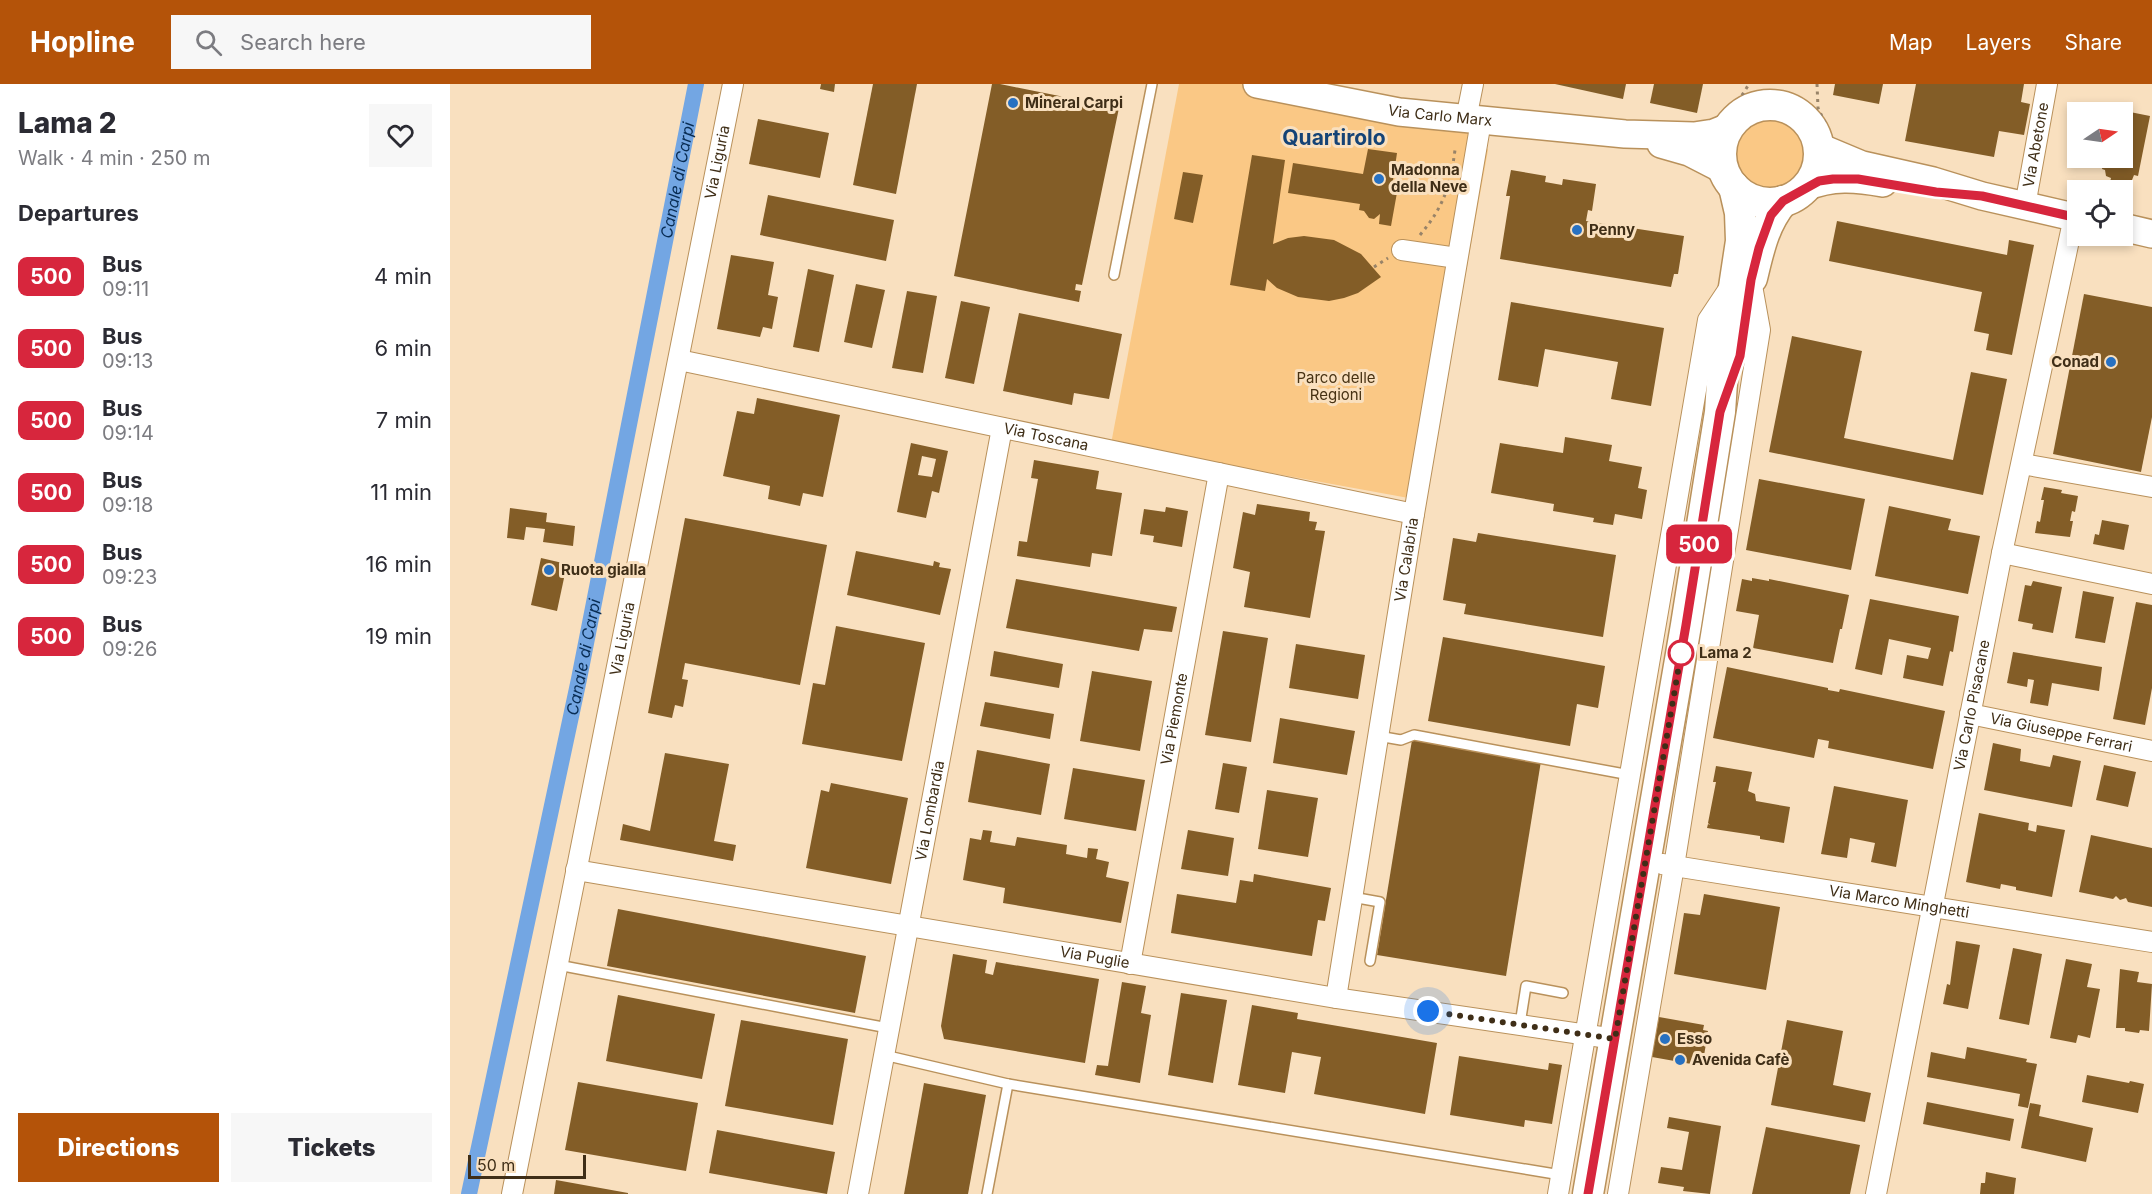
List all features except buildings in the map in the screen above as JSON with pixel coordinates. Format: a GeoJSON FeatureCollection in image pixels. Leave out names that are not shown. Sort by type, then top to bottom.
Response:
{"type":"FeatureCollection","features":[{"type":"Feature","properties":{"kind":"main road"},"geometry":{"type":"LineString","coordinates":[[1588,1194],[1615,1039],[1659,864],[1720,412],[1724,353],[1743,280],[1759,248],[1771,215],[1795,194],[1817,168],[1819,147],[1811,126],[1804,118],[1794,84]]}},
{"type":"Feature","properties":{"kind":"main road","name":"Via Carlo Marx"},"geometry":{"type":"LineString","coordinates":[[1729,127],[1761,96],[1764,105],[1786,107],[1804,118]]}},
{"type":"Feature","properties":{"kind":"main road"},"geometry":{"type":"LineString","coordinates":[[1729,127],[1723,141],[1722,156],[1740,213],[1743,280]]}},
{"type":"Feature","properties":{"kind":"main road","name":"Via Carlo Marx"},"geometry":{"type":"LineString","coordinates":[[1729,178],[1753,200],[1768,202],[1795,194]]}},
{"type":"Feature","properties":{"kind":"street","name":"Via Liguria"},"geometry":{"type":"LineString","coordinates":[[512,1194],[733,84]]}},
{"type":"Feature","properties":{"kind":"street","name":"Via Carlo Marx"},"geometry":{"type":"LineString","coordinates":[[1257,84],[1395,112],[1625,134],[1694,136],[1714,133],[1729,127]]}},
{"type":"Feature","properties":{"kind":"street","name":"Via Calabria"},"geometry":{"type":"LineString","coordinates":[[1336,998],[1457,258],[1473,120],[1473,84]]}},
{"type":"Feature","properties":{"kind":"street","name":"Via Abetone"},"geometry":{"type":"LineString","coordinates":[[2025,206],[2047,84]]}},
{"type":"Feature","properties":{"kind":"street","name":"Via Carlo Marx"},"geometry":{"type":"LineString","coordinates":[[1625,134],[1689,152],[1729,178]]}},
{"type":"Feature","properties":{"kind":"street","name":"Via Carlo Marx"},"geometry":{"type":"LineString","coordinates":[[1819,147],[1862,165],[2067,216]]}},
{"type":"Feature","properties":{"kind":"street","name":"Via Carlo Marx"},"geometry":{"type":"LineString","coordinates":[[1795,194],[1819,181],[1858,179],[1936,192],[1982,196]]}},
{"type":"Feature","properties":{"kind":"street"},"geometry":{"type":"LineString","coordinates":[[2133,230],[2152,234]]}},
{"type":"Feature","properties":{"kind":"street","name":"Via Carlo Pisacane"},"geometry":{"type":"LineString","coordinates":[[1876,1194],[2002,553],[2070,246]]}},
{"type":"Feature","properties":{"kind":"street"},"geometry":{"type":"LineString","coordinates":[[1402,250],[1457,258]]}},
{"type":"Feature","properties":{"kind":"street"},"geometry":{"type":"LineString","coordinates":[[1559,1185],[1708,320],[1743,280]]}},
{"type":"Feature","properties":{"kind":"street"},"geometry":{"type":"LineString","coordinates":[[1618,1194],[1659,864],[1760,330],[1743,280]]}},
{"type":"Feature","properties":{"kind":"street","name":"Via Toscana"},"geometry":{"type":"LineString","coordinates":[[679,360],[1414,514]]}},
{"type":"Feature","properties":{"kind":"street","name":"Via Lombardia"},"geometry":{"type":"LineString","coordinates":[[858,1194],[1002,428]]}},
{"type":"Feature","properties":{"kind":"street"},"geometry":{"type":"LineString","coordinates":[[2022,464],[2152,487]]}},
{"type":"Feature","properties":{"kind":"street","name":"Via Piemonte"},"geometry":{"type":"LineString","coordinates":[[1131,963],[1219,473]]}},
{"type":"Feature","properties":{"kind":"street"},"geometry":{"type":"LineString","coordinates":[[2002,553],[2152,584]]}},
{"type":"Feature","properties":{"kind":"street","name":"Via Giuseppe Ferrari"},"geometry":{"type":"LineString","coordinates":[[1970,714],[2152,751]]}},
{"type":"Feature","properties":{"kind":"street","name":"Via Marco Minghetti"},"geometry":{"type":"LineString","coordinates":[[1659,864],[2152,942]]}},
{"type":"Feature","properties":{"kind":"street","name":"Via Puglie"},"geometry":{"type":"LineString","coordinates":[[576,870],[1336,998],[1615,1039]]}},
{"type":"Feature","properties":{"kind":"street"},"geometry":{"type":"LineString","coordinates":[[1596,1144],[1629,1120]]}},
{"type":"Feature","properties":{"kind":"lane"},"geometry":{"type":"LineString","coordinates":[[1114,275],[1152,84]]}},
{"type":"Feature","properties":{"kind":"lane"},"geometry":{"type":"LineString","coordinates":[[1378,736],[1401,740],[1414,735],[1630,775]]}},
{"type":"Feature","properties":{"kind":"lane"},"geometry":{"type":"LineString","coordinates":[[1352,897],[1380,902],[1370,961]]}},
{"type":"Feature","properties":{"kind":"lane"},"geometry":{"type":"LineString","coordinates":[[558,965],[888,1028]]}},
{"type":"Feature","properties":{"kind":"lane"},"geometry":{"type":"LineString","coordinates":[[1520,1024],[1526,986],[1563,993]]}},
{"type":"Feature","properties":{"kind":"lane"},"geometry":{"type":"LineString","coordinates":[[884,1055],[1008,1084],[1559,1185]]}},
{"type":"Feature","properties":{"kind":"lane"},"geometry":{"type":"LineString","coordinates":[[987,1194],[1008,1084]]}},
{"type":"Feature","properties":{"kind":"path"},"geometry":{"type":"LineString","coordinates":[[1374,267],[1402,250],[1430,223],[1446,197],[1451,181],[1455,150]]}},
{"type":"Feature","properties":{"kind":"green space","name":"Parco delle Regioni"},"geometry":{"type":"Polygon","coordinates":[[[1179,84],[1293,84],[1471,115],[1488,150],[1425,501],[1111,444],[1179,84]]]}},
{"type":"Feature","properties":{"kind":"green space"},"geometry":{"type":"Polygon","coordinates":[[[1771,118],[1785,121],[1797,128],[1804,140],[1807,154],[1804,168],[1797,180],[1785,187],[1771,190],[1757,187],[1745,180],[1738,168],[1735,154],[1738,140],[1745,128],[1757,121],[1771,118]]]}},
{"type":"Feature","properties":{"kind":"waterway","name":"Canale di Carpi"},"geometry":{"type":"LineString","coordinates":[[469,1194],[579,679],[696,84]]}},
{"type":"Feature","properties":{"kind":"bus line","name":"500"},"geometry":{"type":"LineString","coordinates":[[1588,1194],[1686,625],[1720,412],[1740,356],[1751,280],[1771,215],[1783,201],[1819,181],[1858,179],[1936,192],[1982,196],[2067,216]]}},
{"type":"Feature","properties":{"kind":"place","name":"Mineral Carpi"},"geometry":{"type":"Point","coordinates":[1013,103]}},
{"type":"Feature","properties":{"kind":"place","name":"Madonna della Neve"},"geometry":{"type":"Point","coordinates":[1379,179]}},
{"type":"Feature","properties":{"kind":"place","name":"Penny"},"geometry":{"type":"Point","coordinates":[1577,230]}},
{"type":"Feature","properties":{"kind":"place","name":"Conad"},"geometry":{"type":"Point","coordinates":[2111,362]}},
{"type":"Feature","properties":{"kind":"place","name":"Ruota gialla"},"geometry":{"type":"Point","coordinates":[549,570]}},
{"type":"Feature","properties":{"kind":"place","name":"Lama 2"},"geometry":{"type":"Point","coordinates":[1681,653]}},
{"type":"Feature","properties":{"kind":"place","name":"Esso"},"geometry":{"type":"Point","coordinates":[1665,1039]}},
{"type":"Feature","properties":{"kind":"place","name":"Avenida Cafè"},"geometry":{"type":"Point","coordinates":[1680,1060]}},
{"type":"Feature","properties":{"kind":"district","name":"Quartirolo"},"geometry":{"type":"Point","coordinates":[1334,138]}},
{"type":"Feature","properties":{"kind":"route"},"geometry":{"type":"LineString","coordinates":[[1428,1011],[1615,1039],[1682,648],[1681,653]]}}]}
